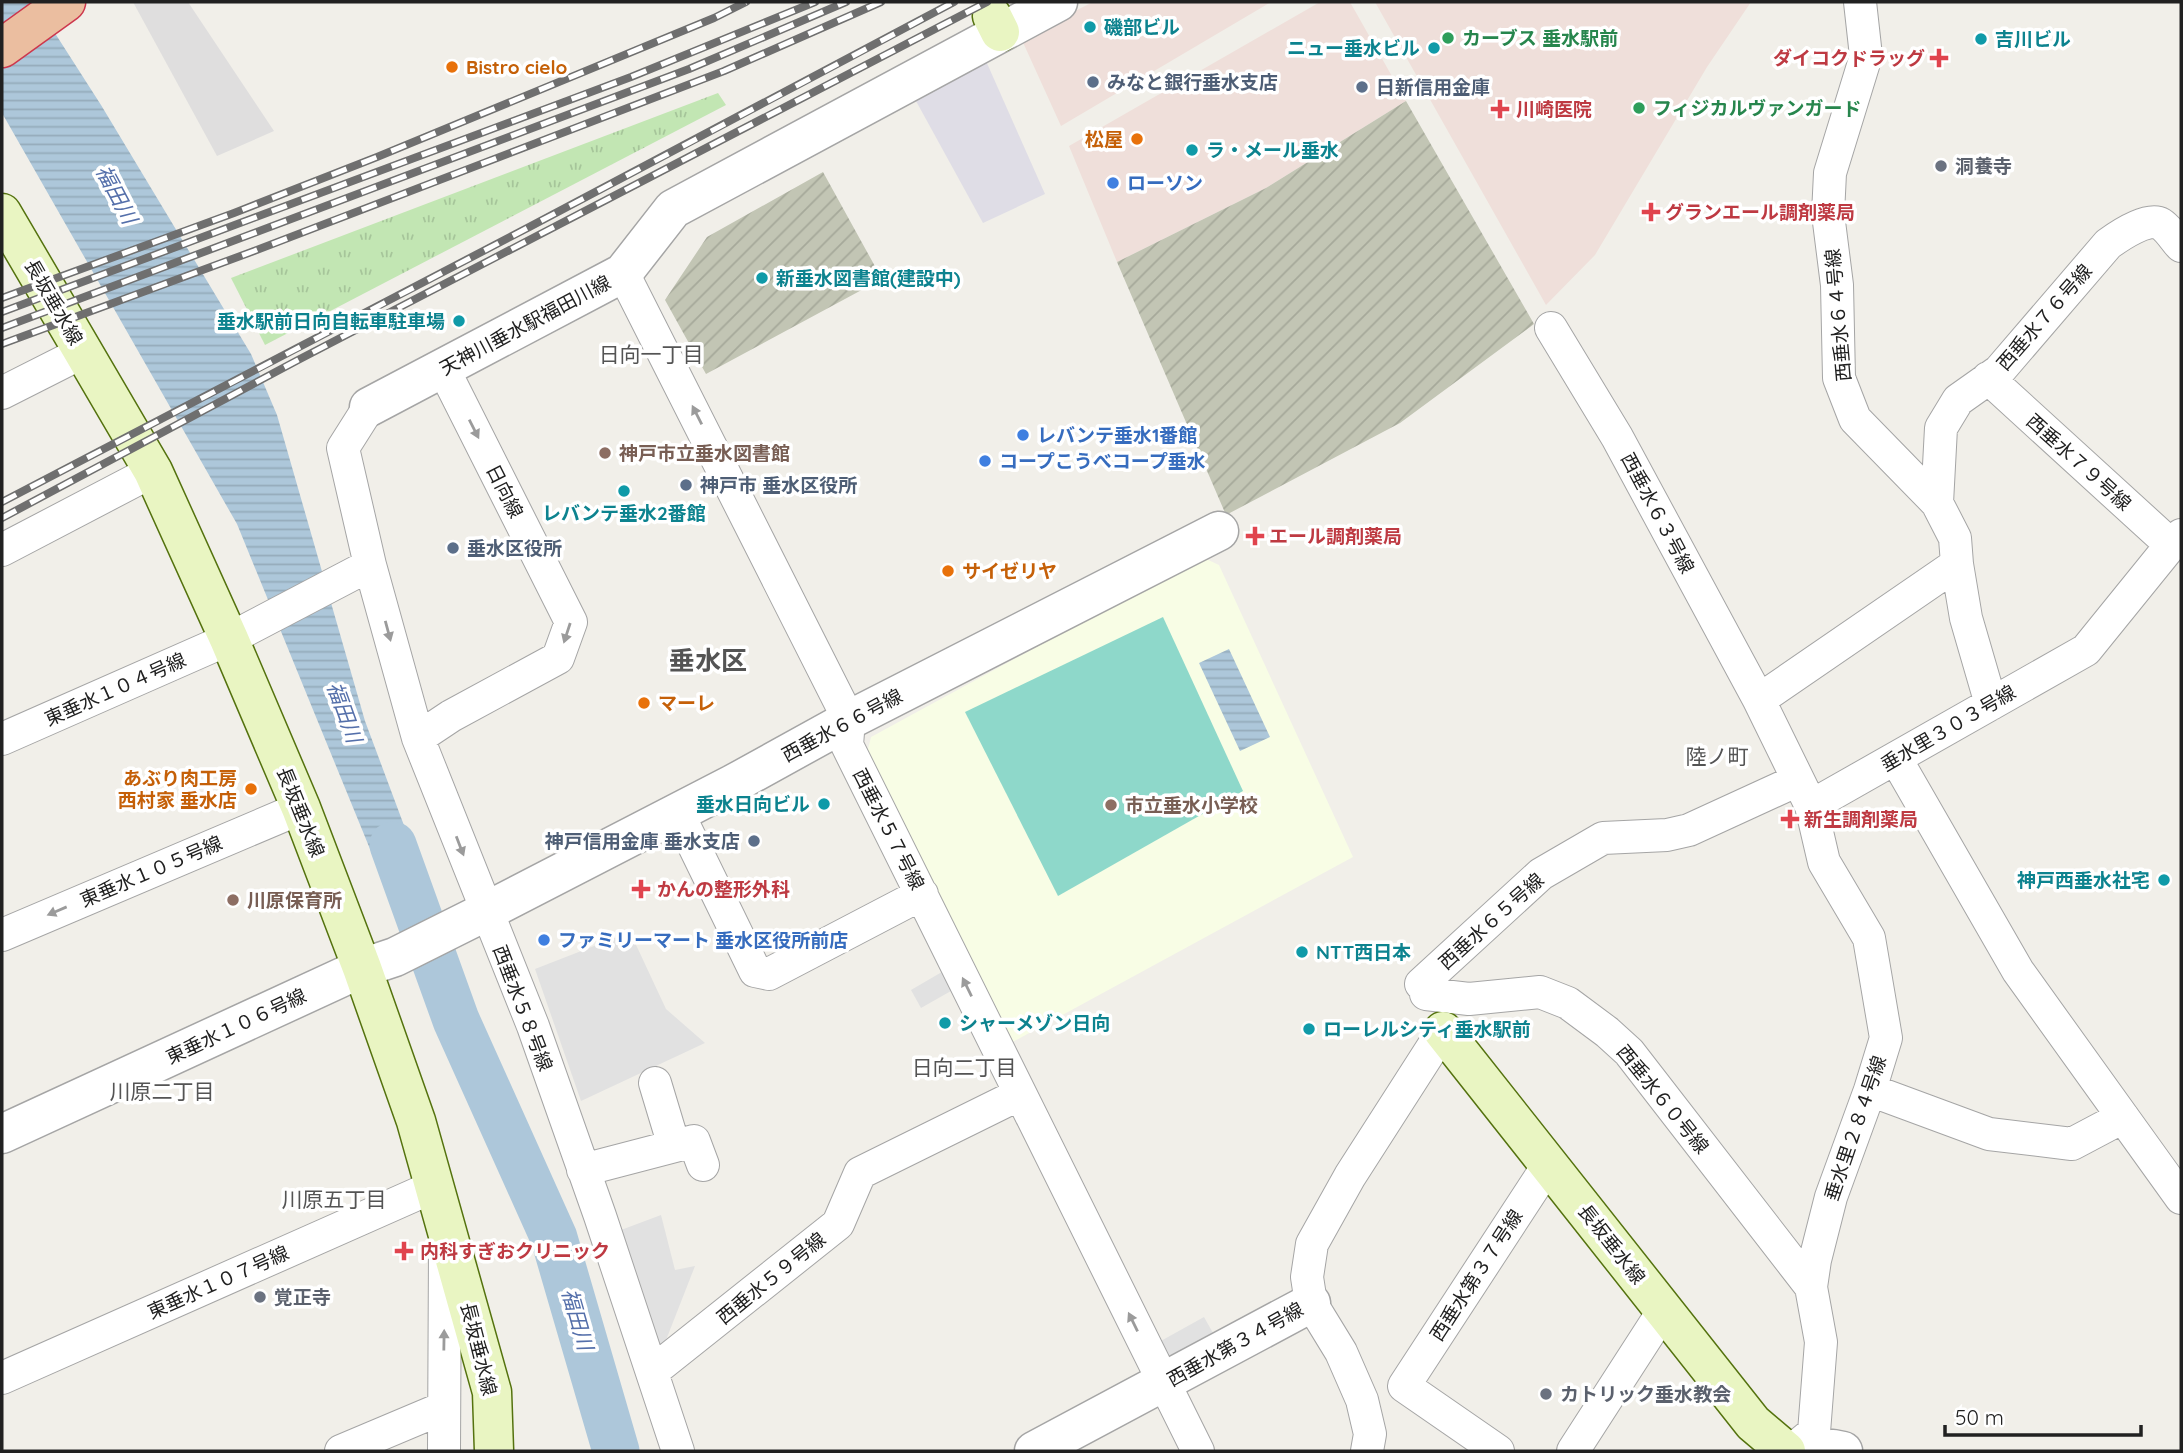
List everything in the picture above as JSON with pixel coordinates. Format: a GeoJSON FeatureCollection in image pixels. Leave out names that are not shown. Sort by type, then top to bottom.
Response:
{"type":"FeatureCollection","features":[{"type":"Feature","properties":{"kind":"highway"},"geometry":{"type":"LineString","coordinates":[[2,48],[66,2]]}},
{"type":"Feature","properties":{"kind":"main road","name":"長坂垂水線"},"geometry":{"type":"LineString","coordinates":[[2,213],[153,471],[242,633],[300,808],[379,963],[416,1121],[492,1392],[494,1451]]}},
{"type":"Feature","properties":{"kind":"main road","name":"長坂垂水線"},"geometry":{"type":"LineString","coordinates":[[1443,1031],[1753,1423],[1789,1451]]}},
{"type":"Feature","properties":{"kind":"street","name":"天神川垂水駅福田川線"},"geometry":{"type":"LineString","coordinates":[[370,565],[344,448],[369,407],[624,273],[673,209],[996,24],[1058,2]]}},
{"type":"Feature","properties":{"kind":"street","name":"西垂水６４号線"},"geometry":{"type":"LineString","coordinates":[[1860,2],[1866,56],[1830,173],[1828,214],[1837,285],[1839,378],[1855,419],[1937,503],[1955,538],[1966,618],[1991,704]]}},
{"type":"Feature","properties":{"kind":"street","name":"西垂水７６号線"},"geometry":{"type":"LineString","coordinates":[[1937,503],[1941,428],[1958,400],[1999,370],[2108,244],[2124,233],[2151,222],[2161,224],[2181,246]]}},
{"type":"Feature","properties":{"kind":"street","name":"西垂水５７号線"},"geometry":{"type":"LineString","coordinates":[[624,273],[849,720],[847,745],[1198,1451]]}},
{"type":"Feature","properties":{"kind":"street","name":"西垂水６３号線"},"geometry":{"type":"LineString","coordinates":[[1550,328],[1617,437],[1759,700]]}},
{"type":"Feature","properties":{"kind":"street"},"geometry":{"type":"LineString","coordinates":[[2,393],[83,352]]}},
{"type":"Feature","properties":{"kind":"street","name":"日向線"},"geometry":{"type":"LineString","coordinates":[[418,738],[451,716],[558,658],[571,622],[443,368]]}},
{"type":"Feature","properties":{"kind":"street","name":"西垂水７９号線"},"geometry":{"type":"LineString","coordinates":[[1988,378],[2176,540]]}},
{"type":"Feature","properties":{"kind":"street"},"geometry":{"type":"LineString","coordinates":[[2,550],[153,471]]}},
{"type":"Feature","properties":{"kind":"street","name":"西垂水６６号線"},"geometry":{"type":"LineString","coordinates":[[476,917],[678,813],[849,720],[1219,531]]}},
{"type":"Feature","properties":{"kind":"street","name":"垂水里３０３号線"},"geometry":{"type":"LineString","coordinates":[[1804,793],[1896,759],[2086,650],[2176,540]]}},
{"type":"Feature","properties":{"kind":"street"},"geometry":{"type":"LineString","coordinates":[[1759,700],[1957,564]]}},
{"type":"Feature","properties":{"kind":"street"},"geometry":{"type":"LineString","coordinates":[[242,633],[370,565]]}},
{"type":"Feature","properties":{"kind":"street","name":"西垂水５８号線"},"geometry":{"type":"LineString","coordinates":[[370,565],[418,738],[476,917],[533,1026],[678,1451]]}},
{"type":"Feature","properties":{"kind":"street","name":"東垂水１０４号線"},"geometry":{"type":"LineString","coordinates":[[2,739],[242,633]]}},
{"type":"Feature","properties":{"kind":"street","name":"垂水里２８４号線"},"geometry":{"type":"LineString","coordinates":[[1759,700],[1804,793],[1824,862],[1869,938],[1886,1038],[1831,1197],[1811,1287]]}},
{"type":"Feature","properties":{"kind":"street"},"geometry":{"type":"LineString","coordinates":[[1896,759],[2018,971],[2181,1198]]}},
{"type":"Feature","properties":{"kind":"street","name":"西垂水６５号線"},"geometry":{"type":"LineString","coordinates":[[1424,989],[1541,874],[1603,838],[1667,835],[1804,793]]}},
{"type":"Feature","properties":{"kind":"street","name":"東垂水１０５号線"},"geometry":{"type":"LineString","coordinates":[[2,935],[300,808]]}},
{"type":"Feature","properties":{"kind":"street"},"geometry":{"type":"LineString","coordinates":[[678,813],[755,971],[769,974],[922,894]]}},
{"type":"Feature","properties":{"kind":"street","name":"東垂水１０６号線"},"geometry":{"type":"LineString","coordinates":[[2,1134],[476,917]]}},
{"type":"Feature","properties":{"kind":"street","name":"西垂水６０号線"},"geometry":{"type":"LineString","coordinates":[[1424,989],[1469,999],[1540,992],[1568,1003],[1607,1032],[1629,1052],[1811,1287]]}},
{"type":"Feature","properties":{"kind":"street","name":"西垂水第３４号線"},"geometry":{"type":"LineString","coordinates":[[1034,1451],[1164,1384],[1311,1303],[1307,1277],[1312,1244],[1350,1176],[1443,1031]]}},
{"type":"Feature","properties":{"kind":"street"},"geometry":{"type":"LineString","coordinates":[[655,1083],[674,1146]]}},
{"type":"Feature","properties":{"kind":"street"},"geometry":{"type":"LineString","coordinates":[[1870,1090],[1989,1134],[2072,1144],[2123,1117]]}},
{"type":"Feature","properties":{"kind":"street","name":"西垂水５９号線"},"geometry":{"type":"LineString","coordinates":[[652,1372],[838,1224],[860,1174],[1020,1094]]}},
{"type":"Feature","properties":{"kind":"street"},"geometry":{"type":"LineString","coordinates":[[583,1170],[694,1141],[703,1166]]}},
{"type":"Feature","properties":{"kind":"street","name":"西垂水第３７号線"},"geometry":{"type":"LineString","coordinates":[[1498,1451],[1404,1386],[1549,1164]]}},
{"type":"Feature","properties":{"kind":"street"},"geometry":{"type":"LineString","coordinates":[[440,1204],[444,1451]]}},
{"type":"Feature","properties":{"kind":"street","name":"東垂水１０７号線"},"geometry":{"type":"LineString","coordinates":[[2,1378],[440,1204]]}},
{"type":"Feature","properties":{"kind":"street"},"geometry":{"type":"LineString","coordinates":[[1789,1451],[1814,1432],[1821,1342],[1811,1287]]}},
{"type":"Feature","properties":{"kind":"street"},"geometry":{"type":"LineString","coordinates":[[1311,1303],[1340,1352],[1362,1400],[1370,1434],[1367,1451]]}},
{"type":"Feature","properties":{"kind":"street"},"geometry":{"type":"LineString","coordinates":[[1573,1451],[1664,1310]]}},
{"type":"Feature","properties":{"kind":"street"},"geometry":{"type":"LineString","coordinates":[[341,1451],[443,1408]]}},
{"type":"Feature","properties":{"kind":"street"},"geometry":{"type":"LineString","coordinates":[[1810,1451],[1843,1451]]}},
{"type":"Feature","properties":{"kind":"shaded area"},"geometry":{"type":"Polygon","coordinates":[[[133,2],[188,2],[274,131],[217,156],[133,2]]]}},
{"type":"Feature","properties":{"kind":"shaded area"},"geometry":{"type":"Polygon","coordinates":[[[1093,2],[1271,2],[1061,126],[1021,38],[1093,2]]]}},
{"type":"Feature","properties":{"kind":"shaded area"},"geometry":{"type":"Polygon","coordinates":[[[1320,2],[1350,2],[1406,101],[1266,188],[1117,262],[1069,146],[1320,2]]]}},
{"type":"Feature","properties":{"kind":"shaded area"},"geometry":{"type":"Polygon","coordinates":[[[1375,2],[1751,2],[1707,67],[1595,255],[1546,305],[1375,2]]]}},
{"type":"Feature","properties":{"kind":"shaded area"},"geometry":{"type":"Polygon","coordinates":[[[986,61],[1045,194],[983,223],[916,101],[986,61]]]}},
{"type":"Feature","properties":{"kind":"shaded area"},"geometry":{"type":"Polygon","coordinates":[[[1406,101],[1534,324],[1400,423],[1226,515],[1117,262],[1266,188],[1406,101]]]}},
{"type":"Feature","properties":{"kind":"shaded area"},"geometry":{"type":"Polygon","coordinates":[[[823,172],[882,279],[706,374],[665,300],[707,237],[823,172]]]}},
{"type":"Feature","properties":{"kind":"shaded area","name":"市立垂水小学校"},"geometry":{"type":"Polygon","coordinates":[[[1202,557],[1219,565],[1353,857],[1009,1044],[867,753],[871,737],[1202,557]]]}},
{"type":"Feature","properties":{"kind":"shaded area"},"geometry":{"type":"Polygon","coordinates":[[[1163,617],[1243,791],[1058,896],[965,712],[1163,617]]]}},
{"type":"Feature","properties":{"kind":"shaded area"},"geometry":{"type":"Polygon","coordinates":[[[630,932],[666,1009],[705,1043],[581,1101],[535,969],[630,932]]]}},
{"type":"Feature","properties":{"kind":"shaded area"},"geometry":{"type":"Polygon","coordinates":[[[947,969],[958,987],[921,1008],[911,990],[947,969]]]}},
{"type":"Feature","properties":{"kind":"shaded area"},"geometry":{"type":"Polygon","coordinates":[[[661,1215],[675,1270],[695,1266],[659,1358],[621,1230],[661,1215]]]}},
{"type":"Feature","properties":{"kind":"shaded area"},"geometry":{"type":"Polygon","coordinates":[[[1204,1317],[1217,1340],[1171,1365],[1159,1342],[1204,1317]]]}},
{"type":"Feature","properties":{"kind":"green space"},"geometry":{"type":"Polygon","coordinates":[[[718,93],[726,105],[265,345],[231,278],[718,93]]]}},
{"type":"Feature","properties":{"kind":"water"},"geometry":{"type":"Polygon","coordinates":[[[2,2],[35,2],[101,105],[251,354],[277,415],[365,721],[430,895],[397,915],[237,524],[2,113],[2,2]]]}},
{"type":"Feature","properties":{"kind":"water"},"geometry":{"type":"Polygon","coordinates":[[[1229,649],[1270,737],[1240,751],[1199,663],[1229,649]]]}},
{"type":"Feature","properties":{"kind":"waterway","name":"福田川"},"geometry":{"type":"LineString","coordinates":[[393,845],[456,1020],[554,1238],[616,1451]]}},
{"type":"Feature","properties":{"kind":"railway"},"geometry":{"type":"LineString","coordinates":[[2,298],[377,157],[714,18],[746,2]]}},
{"type":"Feature","properties":{"kind":"railway"},"geometry":{"type":"LineString","coordinates":[[2,312],[631,77],[815,2]]}},
{"type":"Feature","properties":{"kind":"railway"},"geometry":{"type":"LineString","coordinates":[[2,328],[689,69],[846,2]]}},
{"type":"Feature","properties":{"kind":"railway"},"geometry":{"type":"LineString","coordinates":[[2,344],[254,251],[724,71],[881,2]]}},
{"type":"Feature","properties":{"kind":"railway"},"geometry":{"type":"LineString","coordinates":[[2,502],[479,254],[954,2]]}},
{"type":"Feature","properties":{"kind":"railway"},"geometry":{"type":"LineString","coordinates":[[2,518],[298,360],[987,2]]}},
{"type":"Feature","properties":{"kind":"place","name":"磯部ビル"},"geometry":{"type":"Point","coordinates":[1090,27]}},
{"type":"Feature","properties":{"kind":"place","name":"カーブス 垂水駅前"},"geometry":{"type":"Point","coordinates":[1448,38]}},
{"type":"Feature","properties":{"kind":"place","name":"吉川ビル"},"geometry":{"type":"Point","coordinates":[1981,39]}},
{"type":"Feature","properties":{"kind":"place","name":"ニュー垂水ビル"},"geometry":{"type":"Point","coordinates":[1434,48]}},
{"type":"Feature","properties":{"kind":"place","name":"ダイコクドラッグ"},"geometry":{"type":"Point","coordinates":[1939,58]}},
{"type":"Feature","properties":{"kind":"place","name":"Bistro cielo"},"geometry":{"type":"Point","coordinates":[452,67]}},
{"type":"Feature","properties":{"kind":"place","name":"みなと銀行垂水支店"},"geometry":{"type":"Point","coordinates":[1093,82]}},
{"type":"Feature","properties":{"kind":"place","name":"日新信用金庫"},"geometry":{"type":"Point","coordinates":[1362,87]}},
{"type":"Feature","properties":{"kind":"place","name":"フィジカルヴァンガード"},"geometry":{"type":"Point","coordinates":[1639,108]}},
{"type":"Feature","properties":{"kind":"place","name":"川崎医院"},"geometry":{"type":"Point","coordinates":[1500,109]}},
{"type":"Feature","properties":{"kind":"place","name":"松屋"},"geometry":{"type":"Point","coordinates":[1137,139]}},
{"type":"Feature","properties":{"kind":"place","name":"ラ・メール垂水"},"geometry":{"type":"Point","coordinates":[1192,150]}},
{"type":"Feature","properties":{"kind":"place","name":"洞養寺"},"geometry":{"type":"Point","coordinates":[1941,166]}},
{"type":"Feature","properties":{"kind":"place","name":"ローソン"},"geometry":{"type":"Point","coordinates":[1113,183]}},
{"type":"Feature","properties":{"kind":"place","name":"グランエール調剤薬局"},"geometry":{"type":"Point","coordinates":[1651,212]}},
{"type":"Feature","properties":{"kind":"place","name":"新垂水図書館(建設中)"},"geometry":{"type":"Point","coordinates":[762,278]}},
{"type":"Feature","properties":{"kind":"place","name":"垂水駅前日向自転車駐車場"},"geometry":{"type":"Point","coordinates":[459,321]}},
{"type":"Feature","properties":{"kind":"place","name":"レバンテ垂水1番館"},"geometry":{"type":"Point","coordinates":[1023,435]}},
{"type":"Feature","properties":{"kind":"place","name":"神戸市立垂水図書館"},"geometry":{"type":"Point","coordinates":[605,453]}},
{"type":"Feature","properties":{"kind":"place","name":"コープこうべコープ垂水"},"geometry":{"type":"Point","coordinates":[985,461]}},
{"type":"Feature","properties":{"kind":"place","name":"神戸市 垂水区役所"},"geometry":{"type":"Point","coordinates":[686,485]}},
{"type":"Feature","properties":{"kind":"place","name":"レバンテ垂水2番館"},"geometry":{"type":"Point","coordinates":[624,491]}},
{"type":"Feature","properties":{"kind":"place","name":"エール調剤薬局"},"geometry":{"type":"Point","coordinates":[1255,536]}},
{"type":"Feature","properties":{"kind":"place","name":"垂水区役所"},"geometry":{"type":"Point","coordinates":[453,548]}},
{"type":"Feature","properties":{"kind":"place","name":"サイゼリヤ"},"geometry":{"type":"Point","coordinates":[948,571]}},
{"type":"Feature","properties":{"kind":"place","name":"マーレ"},"geometry":{"type":"Point","coordinates":[644,703]}},
{"type":"Feature","properties":{"kind":"place","name":"あぶり肉工房 西村家 垂水店"},"geometry":{"type":"Point","coordinates":[251,789]}},
{"type":"Feature","properties":{"kind":"place","name":"垂水日向ビル"},"geometry":{"type":"Point","coordinates":[824,804]}},
{"type":"Feature","properties":{"kind":"place","name":"市立垂水小学校"},"geometry":{"type":"Point","coordinates":[1111,805]}},
{"type":"Feature","properties":{"kind":"place","name":"新生調剤薬局"},"geometry":{"type":"Point","coordinates":[1790,819]}},
{"type":"Feature","properties":{"kind":"place","name":"神戸信用金庫 垂水支店"},"geometry":{"type":"Point","coordinates":[754,841]}},
{"type":"Feature","properties":{"kind":"place","name":"神戸西垂水社宅"},"geometry":{"type":"Point","coordinates":[2164,880]}},
{"type":"Feature","properties":{"kind":"place","name":"かんの整形外科"},"geometry":{"type":"Point","coordinates":[641,889]}},
{"type":"Feature","properties":{"kind":"place","name":"川原保育所"},"geometry":{"type":"Point","coordinates":[233,900]}},
{"type":"Feature","properties":{"kind":"place","name":"ファミリーマート 垂水区役所前店"},"geometry":{"type":"Point","coordinates":[544,940]}},
{"type":"Feature","properties":{"kind":"place","name":"NTT西日本"},"geometry":{"type":"Point","coordinates":[1302,952]}},
{"type":"Feature","properties":{"kind":"place","name":"シャーメゾン日向"},"geometry":{"type":"Point","coordinates":[945,1023]}},
{"type":"Feature","properties":{"kind":"place","name":"ローレルシティ垂水駅前"},"geometry":{"type":"Point","coordinates":[1309,1029]}},
{"type":"Feature","properties":{"kind":"place","name":"内科すぎおクリニック"},"geometry":{"type":"Point","coordinates":[404,1251]}},
{"type":"Feature","properties":{"kind":"place","name":"覚正寺"},"geometry":{"type":"Point","coordinates":[260,1297]}},
{"type":"Feature","properties":{"kind":"place","name":"カトリック垂水教会"},"geometry":{"type":"Point","coordinates":[1546,1394]}},
{"type":"Feature","properties":{"kind":"district","name":"日向一丁目"},"geometry":{"type":"Point","coordinates":[651,354]}},
{"type":"Feature","properties":{"kind":"district","name":"垂水区"},"geometry":{"type":"Point","coordinates":[708,660]}},
{"type":"Feature","properties":{"kind":"district","name":"陸ノ町"},"geometry":{"type":"Point","coordinates":[1717,756]}},
{"type":"Feature","properties":{"kind":"district","name":"日向二丁目"},"geometry":{"type":"Point","coordinates":[964,1067]}},
{"type":"Feature","properties":{"kind":"district","name":"川原二丁目"},"geometry":{"type":"Point","coordinates":[162,1091]}},
{"type":"Feature","properties":{"kind":"district","name":"川原五丁目"},"geometry":{"type":"Point","coordinates":[334,1199]}}]}
